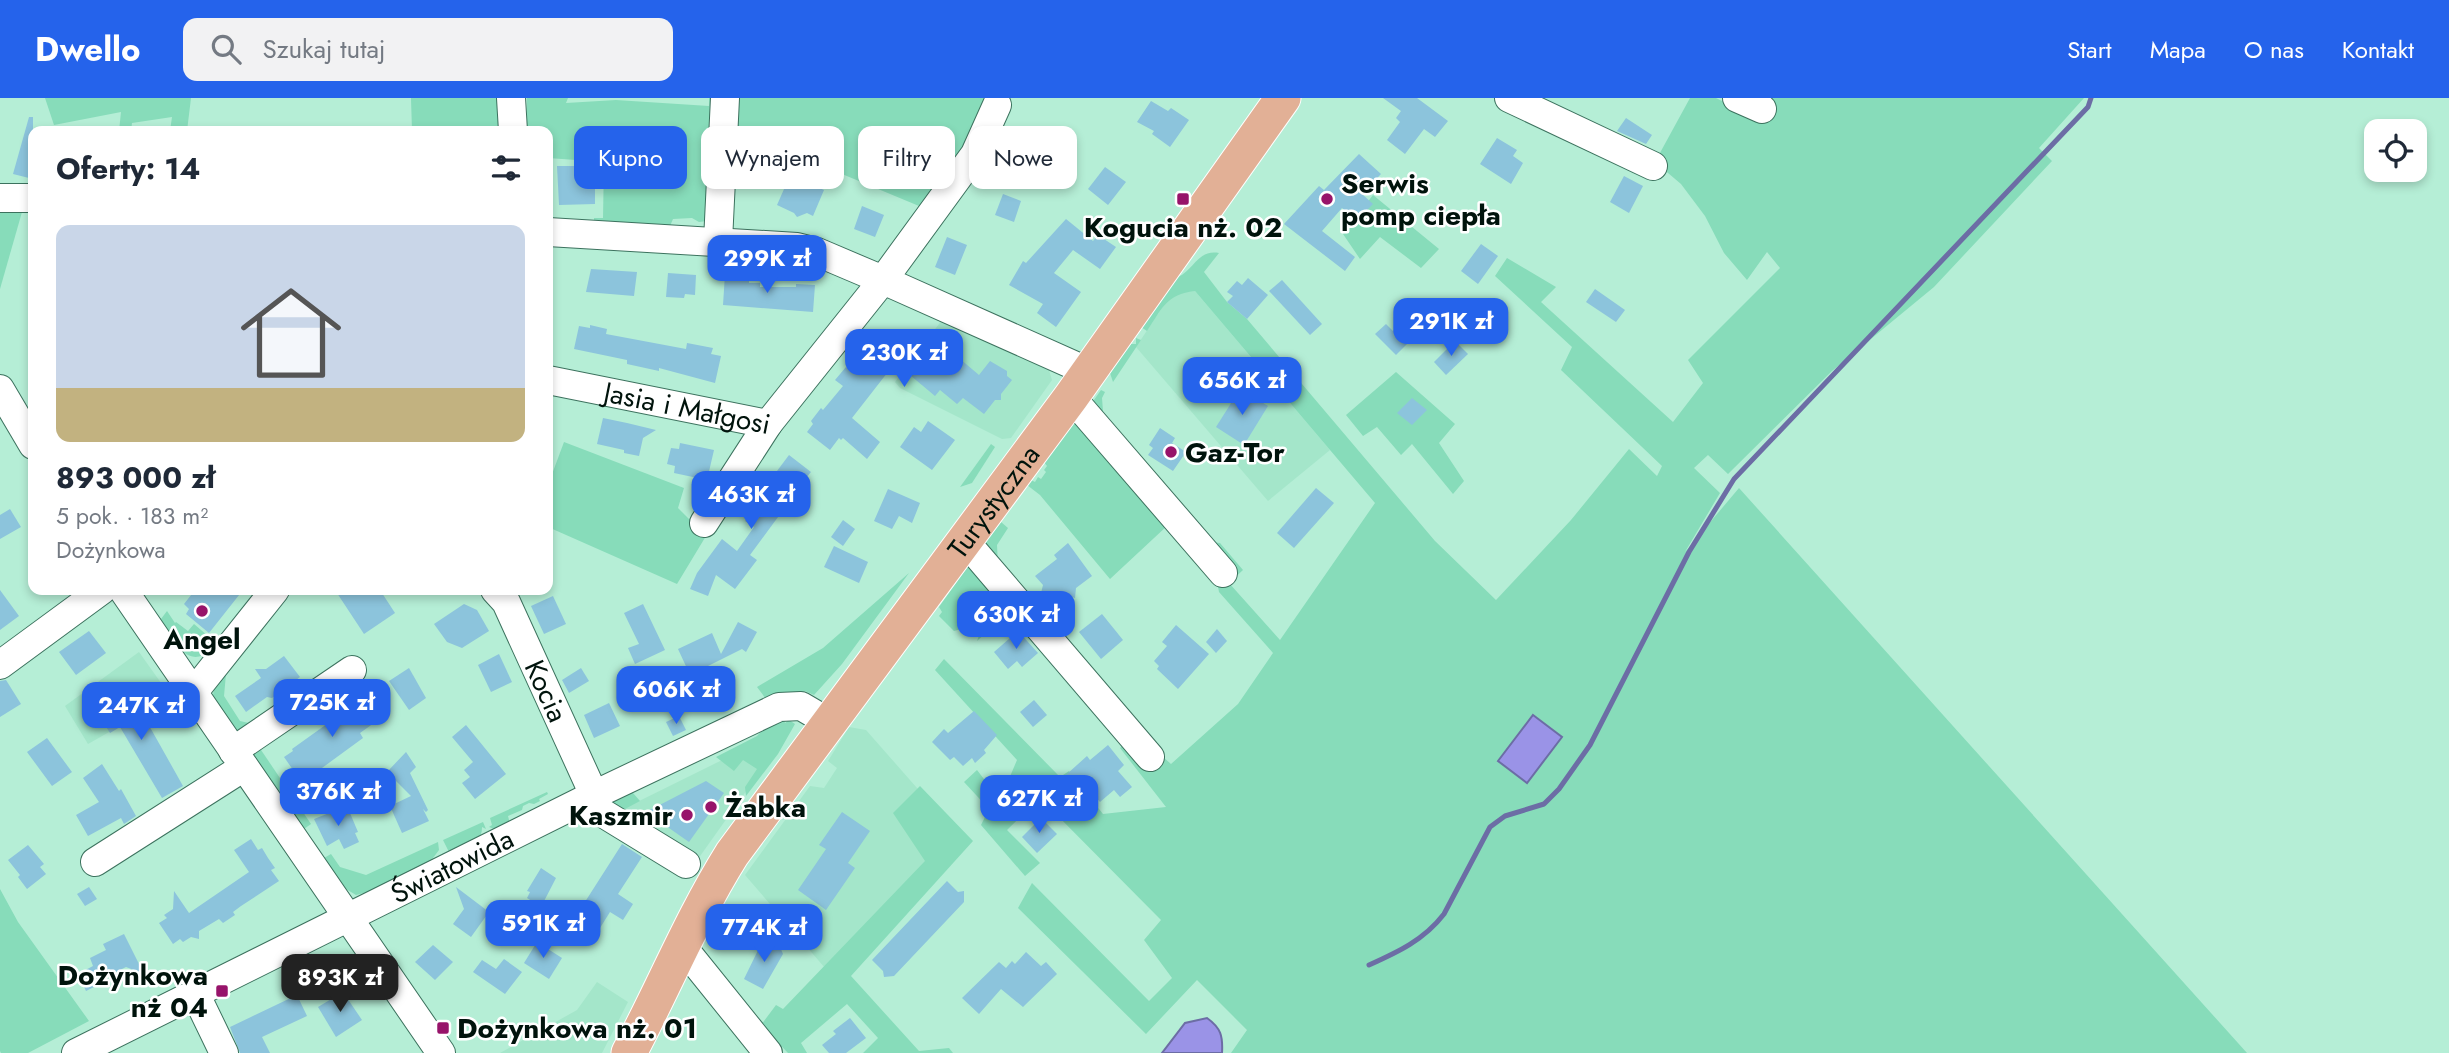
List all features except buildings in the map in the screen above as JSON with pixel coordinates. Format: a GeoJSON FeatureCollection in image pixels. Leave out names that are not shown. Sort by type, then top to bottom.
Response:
{"type":"FeatureCollection","features":[{"type":"Feature","properties":{"kind":"main road","name":"Turystyczna"},"geometry":{"type":"LineString","coordinates":[[629,1053],[681,944],[732,854],[1080,384],[1283,98]]}},
{"type":"Feature","properties":{"kind":"street"},"geometry":{"type":"LineString","coordinates":[[511,98],[513,126]]}},
{"type":"Feature","properties":{"kind":"street"},"geometry":{"type":"LineString","coordinates":[[719,241],[725,98]]}},
{"type":"Feature","properties":{"kind":"street"},"geometry":{"type":"LineString","coordinates":[[1509,98],[1653,166]]}},
{"type":"Feature","properties":{"kind":"street","name":"Jasia i Małgosi"},"geometry":{"type":"LineString","coordinates":[[553,381],[768,424],[883,280],[975,154],[997,105]]}},
{"type":"Feature","properties":{"kind":"street"},"geometry":{"type":"LineString","coordinates":[[0,198],[28,198]]}},
{"type":"Feature","properties":{"kind":"street"},"geometry":{"type":"LineString","coordinates":[[553,232],[797,247],[817,252],[883,280],[1080,384],[1223,573]]}},
{"type":"Feature","properties":{"kind":"street"},"geometry":{"type":"LineString","coordinates":[[0,389],[28,437]]}},
{"type":"Feature","properties":{"kind":"street"},"geometry":{"type":"LineString","coordinates":[[704,523],[768,424]]}},
{"type":"Feature","properties":{"kind":"street"},"geometry":{"type":"LineString","coordinates":[[965,541],[1150,757]]}},
{"type":"Feature","properties":{"kind":"street"},"geometry":{"type":"LineString","coordinates":[[0,665],[95,595]]}},
{"type":"Feature","properties":{"kind":"street"},"geometry":{"type":"LineString","coordinates":[[125,595],[440,1053]]}},
{"type":"Feature","properties":{"kind":"street"},"geometry":{"type":"LineString","coordinates":[[193,694],[271,595]]}},
{"type":"Feature","properties":{"kind":"street","name":"Kocia"},"geometry":{"type":"LineString","coordinates":[[499,595],[506,603],[589,798]]}},
{"type":"Feature","properties":{"kind":"street"},"geometry":{"type":"LineString","coordinates":[[95,862],[238,759],[352,670]]}},
{"type":"Feature","properties":{"kind":"street","name":"Światowida"},"geometry":{"type":"LineString","coordinates":[[76,1053],[589,798],[779,707],[802,706],[830,723]]}},
{"type":"Feature","properties":{"kind":"street"},"geometry":{"type":"LineString","coordinates":[[589,798],[686,864]]}},
{"type":"Feature","properties":{"kind":"street"},"geometry":{"type":"LineString","coordinates":[[681,944],[768,1053]]}},
{"type":"Feature","properties":{"kind":"street"},"geometry":{"type":"LineString","coordinates":[[195,993],[224,1053]]}},
{"type":"Feature","properties":{"kind":"shaded area"},"geometry":{"type":"Polygon","coordinates":[[[45,98],[191,98],[188,126],[171,126],[172,117],[120,126],[121,112],[54,125],[45,98]]]}},
{"type":"Feature","properties":{"kind":"shaded area"},"geometry":{"type":"Polygon","coordinates":[[[411,98],[498,98],[499,126],[412,126],[411,98]]]}},
{"type":"Feature","properties":{"kind":"shaded area"},"geometry":{"type":"Polygon","coordinates":[[[527,98],[568,98],[566,103],[616,100],[709,106],[709,98],[717,98],[715,126],[701,126],[701,189],[710,189],[707,221],[699,222],[692,218],[673,219],[670,226],[594,224],[594,218],[603,218],[604,189],[687,189],[687,126],[574,126],[574,160],[553,158],[553,126],[527,126],[527,98]]]}},
{"type":"Feature","properties":{"kind":"shaded area"},"geometry":{"type":"Polygon","coordinates":[[[737,98],[994,98],[977,126],[969,126],[969,139],[955,162],[955,126],[858,126],[858,181],[844,175],[844,126],[736,126],[737,98]]]}},
{"type":"Feature","properties":{"kind":"shaded area"},"geometry":{"type":"Polygon","coordinates":[[[1690,98],[1716,98],[1748,114],[1773,98],[2084,98],[2039,148],[2052,161],[1934,287],[1832,371],[1728,474],[1708,455],[1694,468],[1720,493],[1685,552],[1739,488],[2247,1053],[1231,1053],[1247,1030],[1197,980],[1146,1034],[1018,908],[1032,883],[1149,1001],[1172,978],[1144,940],[1161,920],[1040,798],[1007,830],[1040,863],[1025,876],[981,825],[989,809],[964,782],[977,770],[1000,800],[1017,760],[935,670],[944,659],[1060,777],[1069,771],[1103,814],[1166,807],[1120,748],[1136,733],[1171,764],[1238,704],[1273,653],[1219,592],[1217,581],[1223,588],[1229,583],[1280,640],[1375,503],[1195,291],[1171,299],[1147,331],[1141,327],[1178,277],[1206,254],[1219,253],[1204,272],[1227,302],[1247,319],[1435,541],[1496,600],[1571,520],[1629,449],[1657,476],[1662,466],[1561,370],[1572,347],[1495,276],[1507,258],[1556,287],[1541,302],[1673,422],[1703,383],[1688,360],[1780,268],[1767,252],[1747,280],[1724,253],[1705,216],[1681,184],[1655,162],[1690,98]]]}},
{"type":"Feature","properties":{"kind":"shaded area"},"geometry":{"type":"Polygon","coordinates":[[[878,189],[938,189],[913,230],[905,226],[919,206],[878,189]]]}},
{"type":"Feature","properties":{"kind":"shaded area"},"geometry":{"type":"Polygon","coordinates":[[[1373,195],[1439,249],[1421,268],[1380,237],[1360,259],[1343,234],[1373,195]]]}},
{"type":"Feature","properties":{"kind":"shaded area"},"geometry":{"type":"Polygon","coordinates":[[[24,205],[0,289],[0,208],[24,205]]]}},
{"type":"Feature","properties":{"kind":"shaded area"},"geometry":{"type":"Polygon","coordinates":[[[1195,291],[1330,450],[1268,501],[1136,347],[1166,302],[1179,292],[1195,291]]]}},
{"type":"Feature","properties":{"kind":"shaded area"},"geometry":{"type":"Polygon","coordinates":[[[942,320],[1048,367],[1052,380],[1011,438],[1002,439],[900,388],[895,382],[942,320]]]}},
{"type":"Feature","properties":{"kind":"shaded area"},"geometry":{"type":"Polygon","coordinates":[[[1136,338],[1141,340],[1113,382],[1110,373],[1131,344],[1136,344],[1136,338]]]}},
{"type":"Feature","properties":{"kind":"shaded area"},"geometry":{"type":"Polygon","coordinates":[[[1396,372],[1455,424],[1439,443],[1464,481],[1453,494],[1412,444],[1401,455],[1377,427],[1363,436],[1346,415],[1396,372]]]}},
{"type":"Feature","properties":{"kind":"shaded area"},"geometry":{"type":"Polygon","coordinates":[[[1101,390],[1105,392],[1102,398],[1104,424],[1204,541],[1220,543],[1243,570],[1229,583],[1089,407],[1101,390]]]}},
{"type":"Feature","properties":{"kind":"shaded area"},"geometry":{"type":"Polygon","coordinates":[[[1077,422],[1168,525],[1110,579],[1040,495],[1027,485],[1031,480],[1035,482],[1038,477],[1041,479],[1046,472],[1044,470],[1047,466],[1044,462],[1072,423],[1077,422]]]}},
{"type":"Feature","properties":{"kind":"shaded area"},"geometry":{"type":"Polygon","coordinates":[[[564,442],[684,488],[678,508],[706,536],[677,584],[553,529],[553,472],[564,442]]]}},
{"type":"Feature","properties":{"kind":"shaded area"},"geometry":{"type":"Polygon","coordinates":[[[991,444],[995,447],[972,483],[960,487],[991,444]]]}},
{"type":"Feature","properties":{"kind":"shaded area"},"geometry":{"type":"Polygon","coordinates":[[[1001,522],[1008,528],[997,545],[998,564],[979,551],[1001,522]]]}},
{"type":"Feature","properties":{"kind":"shaded area"},"geometry":{"type":"Polygon","coordinates":[[[971,562],[1014,607],[977,641],[983,625],[978,618],[965,628],[954,631],[939,616],[942,612],[939,607],[971,562]]]}},
{"type":"Feature","properties":{"kind":"shaded area"},"geometry":{"type":"Polygon","coordinates":[[[909,573],[842,664],[814,695],[805,691],[801,695],[766,699],[757,687],[823,648],[909,573]]]}},
{"type":"Feature","properties":{"kind":"shaded area"},"geometry":{"type":"Polygon","coordinates":[[[167,611],[175,623],[188,631],[194,624],[208,636],[196,649],[203,655],[189,656],[178,646],[161,619],[167,611]]]}},
{"type":"Feature","properties":{"kind":"shaded area"},"geometry":{"type":"Polygon","coordinates":[[[139,652],[171,697],[88,744],[65,706],[139,652]]]}},
{"type":"Feature","properties":{"kind":"shaded area"},"geometry":{"type":"Polygon","coordinates":[[[223,672],[226,674],[224,696],[240,721],[253,724],[240,735],[213,696],[214,686],[223,672]]]}},
{"type":"Feature","properties":{"kind":"shaded area"},"geometry":{"type":"Polygon","coordinates":[[[1533,715],[1562,737],[1527,783],[1498,761],[1533,715]]]}},
{"type":"Feature","properties":{"kind":"shaded area"},"geometry":{"type":"Polygon","coordinates":[[[783,717],[785,723],[789,720],[795,724],[778,754],[746,796],[745,787],[757,769],[743,760],[734,771],[716,757],[757,736],[769,723],[783,717]]]}},
{"type":"Feature","properties":{"kind":"shaded area"},"geometry":{"type":"Polygon","coordinates":[[[793,725],[698,859],[623,809],[793,725]]]}},
{"type":"Feature","properties":{"kind":"shaded area"},"geometry":{"type":"Polygon","coordinates":[[[849,727],[866,730],[968,846],[837,982],[745,875],[810,786],[824,788],[837,768],[828,761],[849,727]]]}},
{"type":"Feature","properties":{"kind":"shaded area"},"geometry":{"type":"Polygon","coordinates":[[[257,744],[311,824],[304,829],[250,749],[257,744]]]}},
{"type":"Feature","properties":{"kind":"shaded area"},"geometry":{"type":"Polygon","coordinates":[[[920,786],[973,841],[851,976],[919,1051],[949,1048],[953,1053],[863,1053],[878,1038],[847,1004],[801,1043],[807,1053],[788,1053],[761,1025],[776,1005],[783,1009],[925,861],[893,813],[920,786]]]}},
{"type":"Feature","properties":{"kind":"shaded area"},"geometry":{"type":"Polygon","coordinates":[[[547,792],[540,801],[529,803],[523,806],[522,810],[508,816],[510,824],[494,829],[489,827],[492,825],[490,818],[547,792]]]}},
{"type":"Feature","properties":{"kind":"shaded area"},"geometry":{"type":"Polygon","coordinates":[[[628,792],[633,793],[640,801],[625,809],[646,819],[643,823],[607,803],[628,792]]]}},
{"type":"Feature","properties":{"kind":"shaded area"},"geometry":{"type":"Polygon","coordinates":[[[483,822],[486,829],[482,827],[477,840],[465,848],[459,846],[455,854],[449,852],[443,840],[483,822]]]}},
{"type":"Feature","properties":{"kind":"shaded area"},"geometry":{"type":"Polygon","coordinates":[[[438,842],[439,850],[430,862],[368,892],[356,895],[346,889],[324,858],[331,854],[340,867],[366,875],[438,842]]]}},
{"type":"Feature","properties":{"kind":"shaded area"},"geometry":{"type":"Polygon","coordinates":[[[0,889],[18,922],[89,1021],[28,1053],[0,1051],[0,889]]]}},
{"type":"Feature","properties":{"kind":"shaded area"},"geometry":{"type":"Polygon","coordinates":[[[597,982],[628,1002],[602,1053],[500,1053],[577,1010],[597,982]]]}},
{"type":"Feature","properties":{"kind":"shaded area"},"geometry":{"type":"Polygon","coordinates":[[[1207,1018],[1220,1033],[1222,1053],[1162,1053],[1185,1023],[1207,1018]]]}},
{"type":"Feature","properties":{"kind":"waterway"},"geometry":{"type":"LineString","coordinates":[[1369,965],[1410,944],[1428,931],[1444,914],[1490,827],[1505,816],[1544,804],[1559,789],[1590,745],[1689,552],[1734,479],[2088,107],[2091,98]]}},
{"type":"Feature","properties":{"kind":"place","name":"Kogucia nż. 02"},"geometry":{"type":"Point","coordinates":[1183,199]}},
{"type":"Feature","properties":{"kind":"place","name":"Serwis pomp ciepła"},"geometry":{"type":"Point","coordinates":[1327,199]}},
{"type":"Feature","properties":{"kind":"place","name":"Gaz-Tor"},"geometry":{"type":"Point","coordinates":[1171,452]}},
{"type":"Feature","properties":{"kind":"place","name":"Angel"},"geometry":{"type":"Point","coordinates":[202,611]}},
{"type":"Feature","properties":{"kind":"place","name":"Żabka"},"geometry":{"type":"Point","coordinates":[711,807]}},
{"type":"Feature","properties":{"kind":"place","name":"Kaszmir"},"geometry":{"type":"Point","coordinates":[687,815]}},
{"type":"Feature","properties":{"kind":"place","name":"Dożynkowa nż 04"},"geometry":{"type":"Point","coordinates":[222,991]}},
{"type":"Feature","properties":{"kind":"place","name":"Dożynkowa nż. 01"},"geometry":{"type":"Point","coordinates":[443,1028]}}]}
